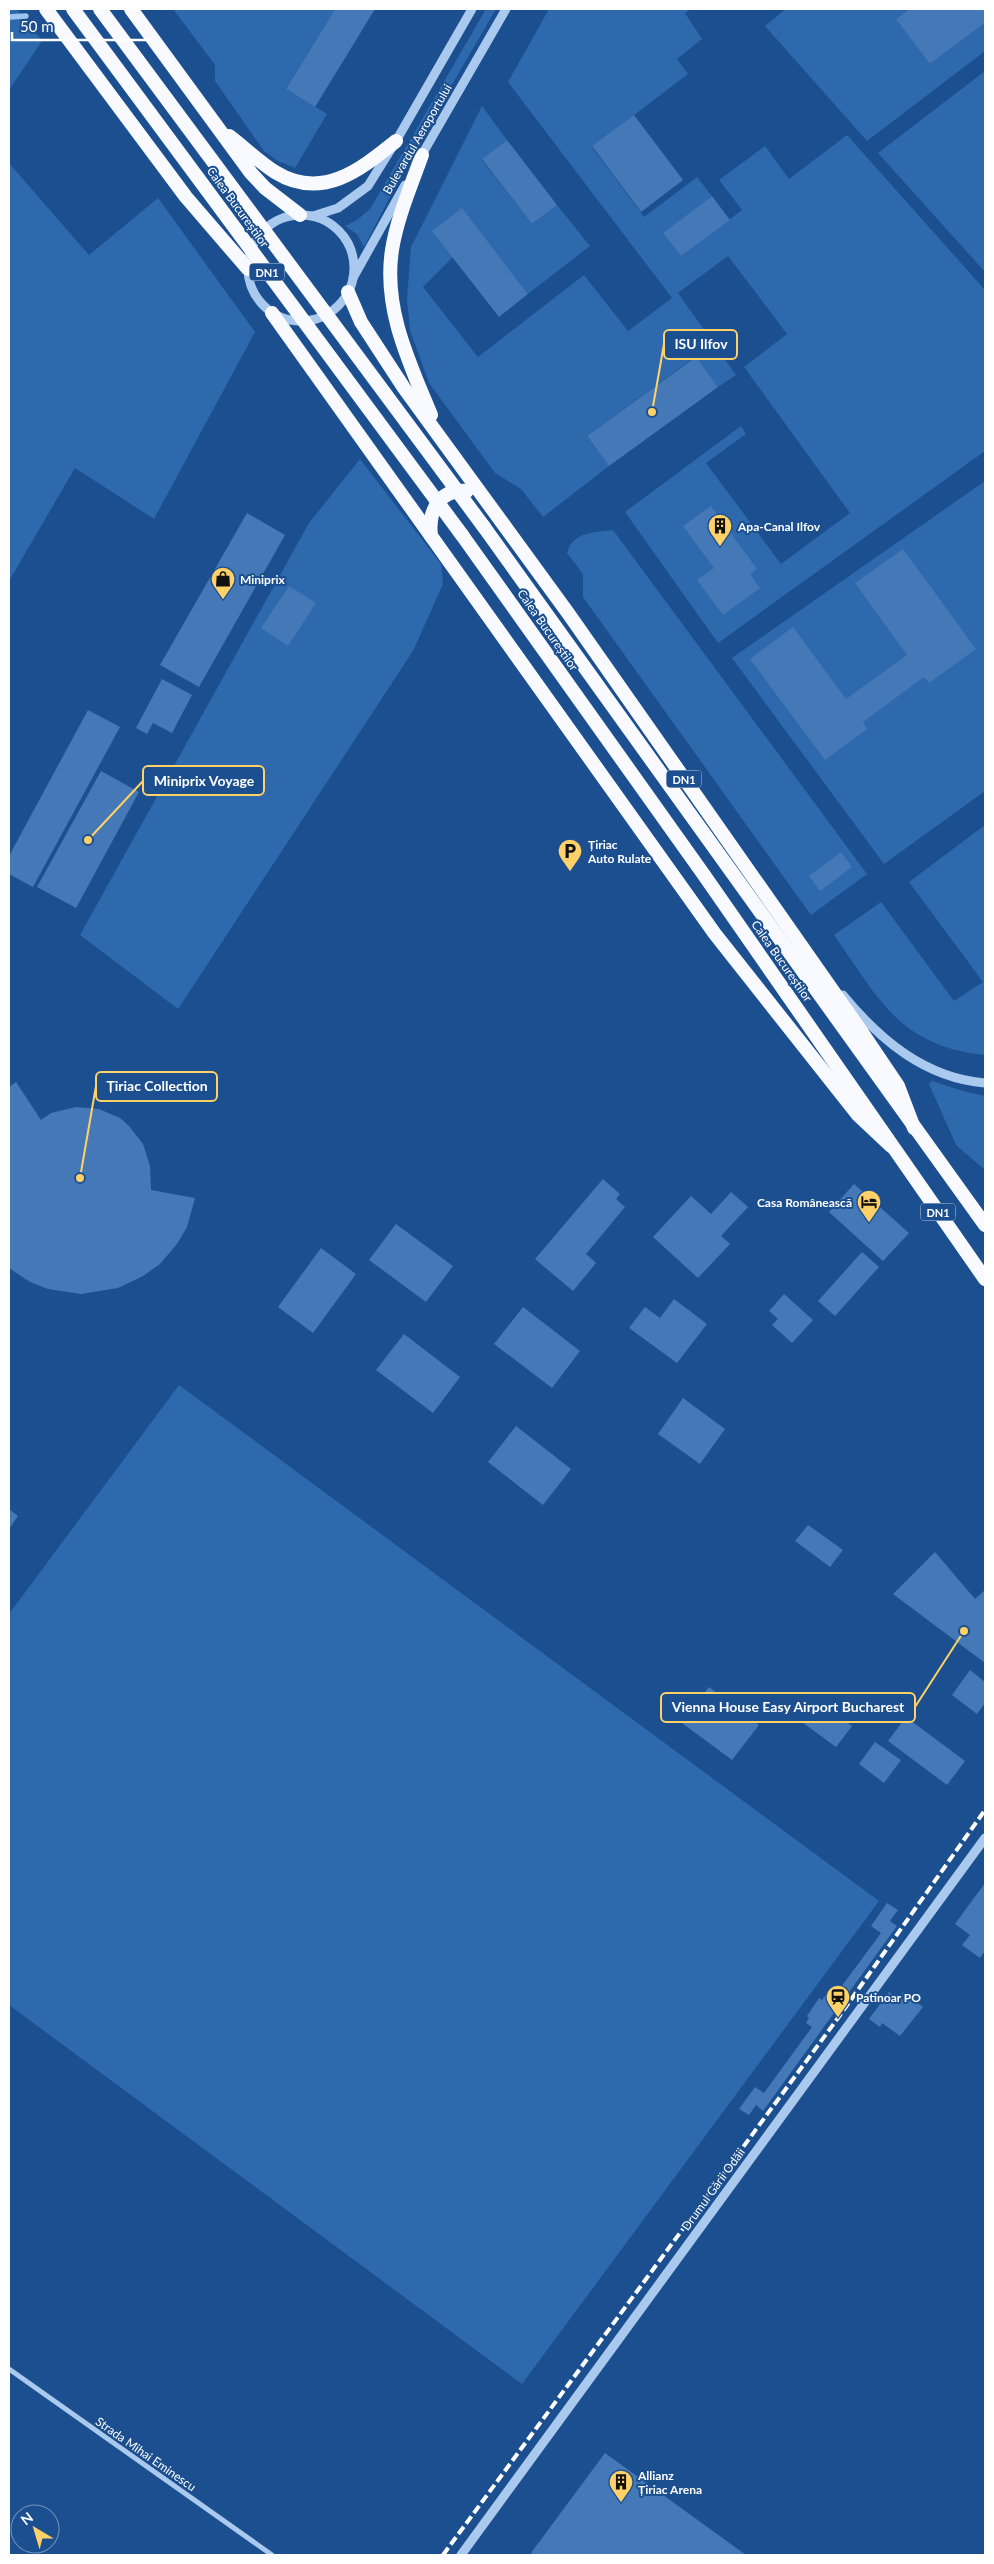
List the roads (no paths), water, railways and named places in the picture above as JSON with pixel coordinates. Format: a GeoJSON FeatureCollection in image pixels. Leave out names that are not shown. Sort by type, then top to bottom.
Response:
{"type":"FeatureCollection","features":[{"type":"Feature","properties":{"kind":"highway","name":"DN1"},"geometry":{"type":"LineString","coordinates":[[46,9],[186,198],[248,269]]}},
{"type":"Feature","properties":{"kind":"highway","name":"Calea Bucureștilor"},"geometry":{"type":"LineString","coordinates":[[73,9],[462,535],[704,875],[985,1279]]}},
{"type":"Feature","properties":{"kind":"highway","name":"Calea Bucureștilor"},"geometry":{"type":"LineString","coordinates":[[100,9],[484,527],[722,861],[985,1224]]}},
{"type":"Feature","properties":{"kind":"highway","name":"DN1"},"geometry":{"type":"LineString","coordinates":[[131,9],[251,174],[265,188],[306,216]]}},
{"type":"Feature","properties":{"kind":"highway"},"geometry":{"type":"LineString","coordinates":[[215,124],[275,172],[296,182],[316,184],[349,175],[396,141]]}},
{"type":"Feature","properties":{"kind":"highway"},"geometry":{"type":"LineString","coordinates":[[422,156],[397,229],[390,268],[391,292],[404,348],[441,438]]}},
{"type":"Feature","properties":{"kind":"highway","name":"DN1"},"geometry":{"type":"LineString","coordinates":[[350,287],[369,336],[798,941],[898,1086],[914,1128]]}},
{"type":"Feature","properties":{"kind":"highway","name":"DN1"},"geometry":{"type":"LineString","coordinates":[[272,312],[715,934],[858,1115],[891,1146]]}},
{"type":"Feature","properties":{"kind":"highway"},"geometry":{"type":"LineString","coordinates":[[431,536],[429,520],[435,505],[447,494],[460,490],[472,491],[484,497]]}},
{"type":"Feature","properties":{"kind":"street","name":"Bulevardul Aeroportului"},"geometry":{"type":"LineString","coordinates":[[306,216],[338,208],[360,194],[374,178],[472,9]]}},
{"type":"Feature","properties":{"kind":"street","name":"Bulevardul Aeroportului"},"geometry":{"type":"LineString","coordinates":[[350,287],[506,9]]}},
{"type":"Feature","properties":{"kind":"street","name":"DN1"},"geometry":{"type":"LineString","coordinates":[[306,216],[325,221],[343,237],[350,248],[353,261],[350,287],[337,306],[318,318],[301,321],[289,320],[272,312],[256,297],[249,278],[248,269],[253,246],[264,230],[280,220],[306,216]]}},
{"type":"Feature","properties":{"kind":"street"},"geometry":{"type":"LineString","coordinates":[[798,941],[861,1016],[905,1056],[933,1071],[985,1083]]}},
{"type":"Feature","properties":{"kind":"street","name":"Drumul Gării Odăii"},"geometry":{"type":"LineString","coordinates":[[461,2555],[985,1838]]}},
{"type":"Feature","properties":{"kind":"street","name":"Strada Mihai Eminescu"},"geometry":{"type":"LineString","coordinates":[[9,2369],[272,2555]]}},
{"type":"Feature","properties":{"kind":"waterway"},"geometry":{"type":"LineString","coordinates":[[9,17],[26,16]]}},
{"type":"Feature","properties":{"kind":"railway"},"geometry":{"type":"LineString","coordinates":[[443,2555],[838,2018],[985,1810]]}},
{"type":"Feature","properties":{"kind":"place","name":"ISU Ilfov"},"geometry":{"type":"Point","coordinates":[652,412]}},
{"type":"Feature","properties":{"kind":"place","name":"Apa-Canal Ilfov"},"geometry":{"type":"Point","coordinates":[720,547]}},
{"type":"Feature","properties":{"kind":"place","name":"Miniprix"},"geometry":{"type":"Point","coordinates":[223,600]}},
{"type":"Feature","properties":{"kind":"place","name":"Miniprix Voyage"},"geometry":{"type":"Point","coordinates":[88,840]}},
{"type":"Feature","properties":{"kind":"place","name":"Țiriac Auto Rulate"},"geometry":{"type":"Point","coordinates":[570,872]}},
{"type":"Feature","properties":{"kind":"place","name":"Țiriac Collection"},"geometry":{"type":"Point","coordinates":[80,1178]}},
{"type":"Feature","properties":{"kind":"place","name":"Casa Românească"},"geometry":{"type":"Point","coordinates":[869,1223]}},
{"type":"Feature","properties":{"kind":"place","name":"Vienna House Easy Airport Bucharest"},"geometry":{"type":"Point","coordinates":[964,1631]}},
{"type":"Feature","properties":{"kind":"place","name":"Patinoar PO"},"geometry":{"type":"Point","coordinates":[838,2018]}},
{"type":"Feature","properties":{"kind":"place","name":"Allianz Țiriac Arena"},"geometry":{"type":"Point","coordinates":[621,2503]}}]}
